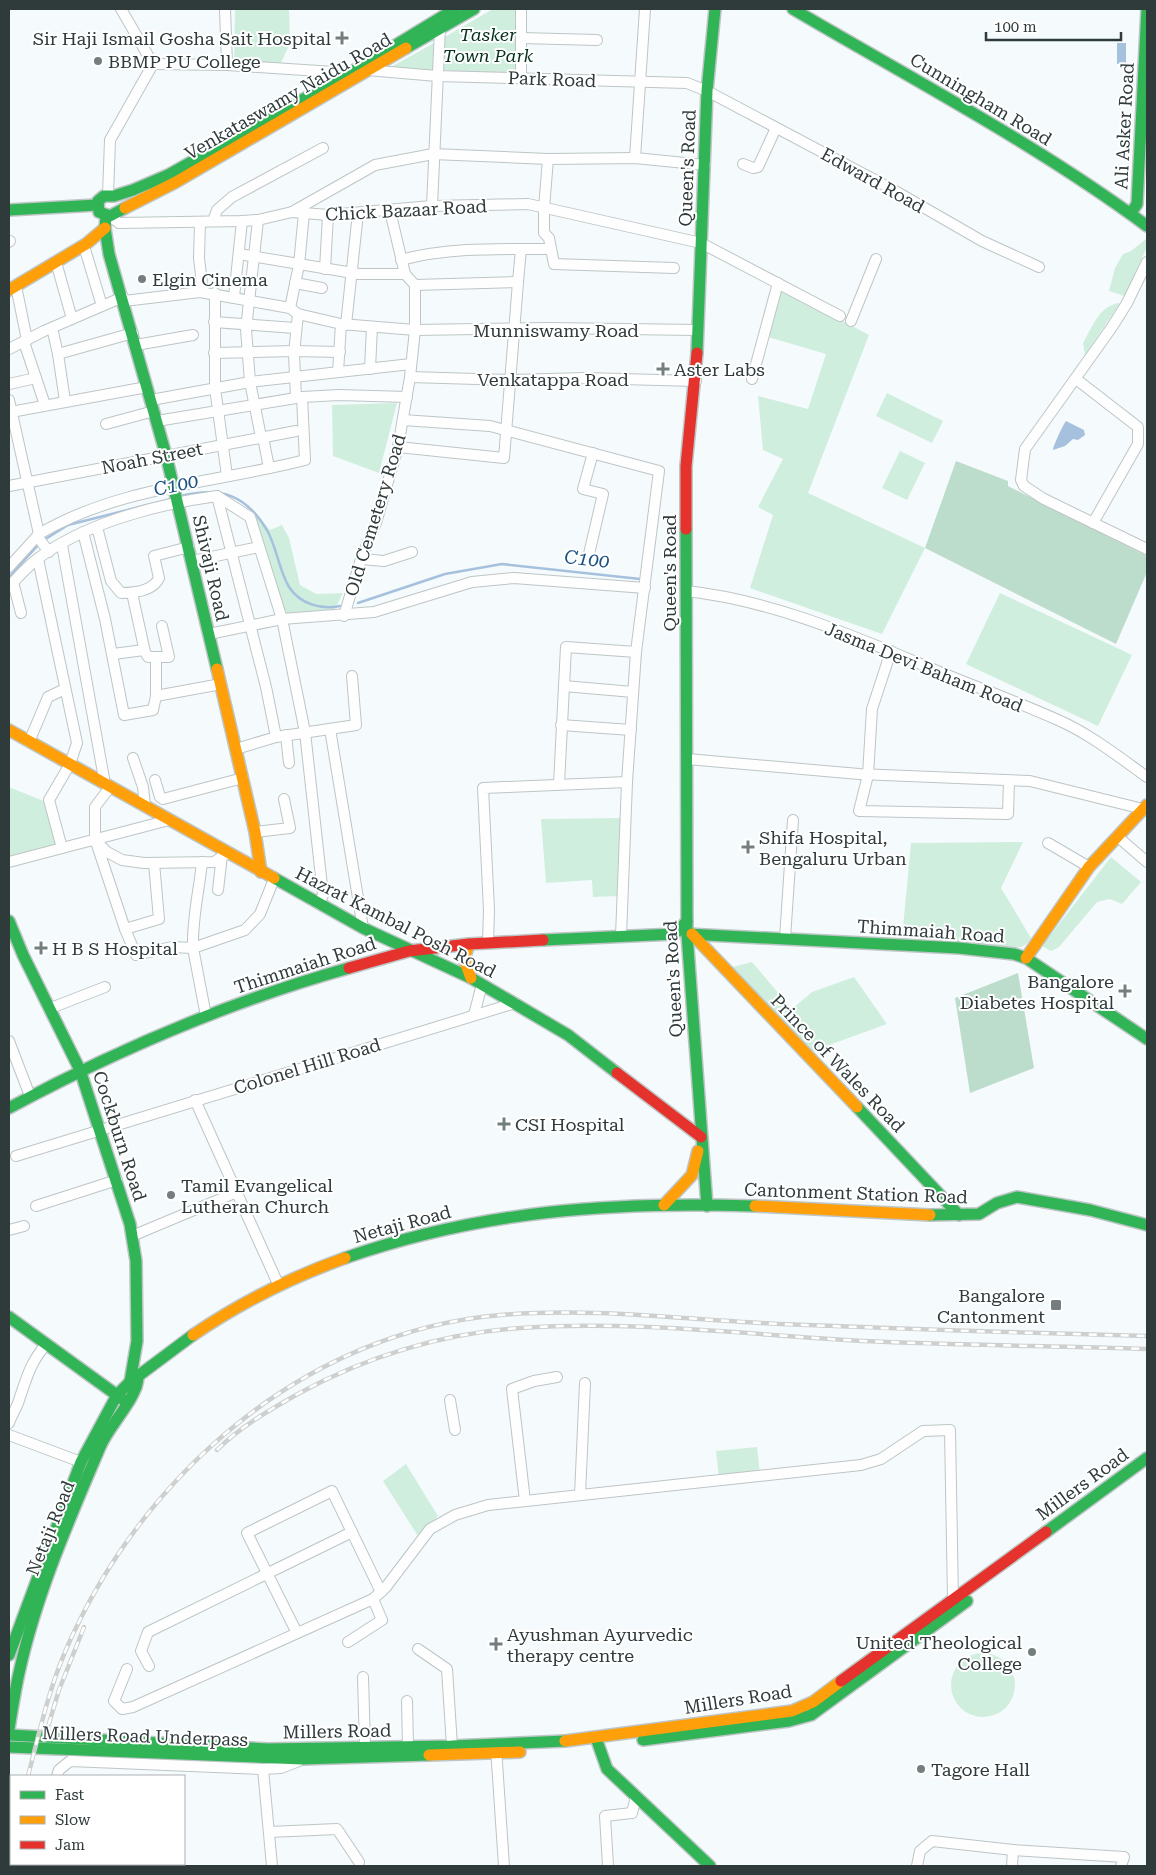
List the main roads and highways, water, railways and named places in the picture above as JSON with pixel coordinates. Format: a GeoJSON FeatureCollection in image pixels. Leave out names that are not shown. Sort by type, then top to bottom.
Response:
{"type":"FeatureCollection","features":[{"type":"Feature","properties":{"kind":"water"},"geometry":{"type":"Polygon","coordinates":[[[1117,43],[1126,43],[1126,64],[1117,64],[1117,43]]]}},
{"type":"Feature","properties":{"kind":"water"},"geometry":{"type":"Polygon","coordinates":[[[1066,421],[1084,430],[1085,435],[1078,440],[1073,439],[1065,446],[1053,450],[1059,435],[1066,421]]]}},
{"type":"Feature","properties":{"kind":"waterway","name":"C100"},"geometry":{"type":"LineString","coordinates":[[181,496],[195,493],[221,493],[232,496],[242,502],[260,519],[268,532],[280,567],[289,587],[294,593],[305,602],[318,606],[340,606]]}},
{"type":"Feature","properties":{"kind":"waterway","name":"C100"},"geometry":{"type":"LineString","coordinates":[[44,540],[68,525],[171,499]]}},
{"type":"Feature","properties":{"kind":"waterway","name":"C100"},"geometry":{"type":"LineString","coordinates":[[9,577],[40,543]]}},
{"type":"Feature","properties":{"kind":"waterway","name":"C100"},"geometry":{"type":"LineString","coordinates":[[358,603],[445,574],[502,564],[640,579]]}},
{"type":"Feature","properties":{"kind":"railway"},"geometry":{"type":"LineString","coordinates":[[28,1775],[49,1698],[65,1652],[97,1588],[137,1527],[184,1472],[238,1424],[297,1382],[361,1350],[429,1327],[501,1315],[571,1312],[780,1324],[1147,1336]]}},
{"type":"Feature","properties":{"kind":"railway"},"geometry":{"type":"LineString","coordinates":[[217,1450],[235,1434],[265,1413],[322,1381],[349,1369],[377,1358],[433,1341],[492,1331],[563,1326],[649,1327],[863,1341],[1147,1349]]}},
{"type":"Feature","properties":{"kind":"railway"},"geometry":{"type":"LineString","coordinates":[[44,1740],[59,1690],[84,1627]]}},
{"type":"Feature","properties":{"kind":"railway"},"geometry":{"type":"LineString","coordinates":[[9,1852],[10,1847]]}},
{"type":"Feature","properties":{"kind":"place","name":"Sir Haji Ismail Gosha Sait Hospital"},"geometry":{"type":"Point","coordinates":[342,38]}},
{"type":"Feature","properties":{"kind":"place","name":"BBMP PU College"},"geometry":{"type":"Point","coordinates":[98,61]}},
{"type":"Feature","properties":{"kind":"place","name":"Elgin Cinema"},"geometry":{"type":"Point","coordinates":[142,279]}},
{"type":"Feature","properties":{"kind":"place","name":"Aster Labs"},"geometry":{"type":"Point","coordinates":[663,369]}},
{"type":"Feature","properties":{"kind":"place","name":"Shifa Hospital, Bengaluru Urban"},"geometry":{"type":"Point","coordinates":[748,847]}},
{"type":"Feature","properties":{"kind":"place","name":"H B S Hospital"},"geometry":{"type":"Point","coordinates":[41,948]}},
{"type":"Feature","properties":{"kind":"place","name":"Bangalore Diabetes Hospital"},"geometry":{"type":"Point","coordinates":[1125,991]}},
{"type":"Feature","properties":{"kind":"place","name":"CSI Hospital"},"geometry":{"type":"Point","coordinates":[504,1124]}},
{"type":"Feature","properties":{"kind":"place","name":"Tamil Evangelical Lutheran Church"},"geometry":{"type":"Point","coordinates":[171,1195]}},
{"type":"Feature","properties":{"kind":"place","name":"Bangalore Cantonment"},"geometry":{"type":"Point","coordinates":[1056,1305]}},
{"type":"Feature","properties":{"kind":"place","name":"Ayushman Ayurvedic therapy centre"},"geometry":{"type":"Point","coordinates":[496,1644]}},
{"type":"Feature","properties":{"kind":"place","name":"United Theological College"},"geometry":{"type":"Point","coordinates":[1032,1652]}},
{"type":"Feature","properties":{"kind":"place","name":"Tagore Hall"},"geometry":{"type":"Point","coordinates":[921,1769]}},
{"type":"Feature","properties":{"kind":"park label","name":"Tasker Town Park"},"geometry":{"type":"Point","coordinates":[488,44]}}]}
